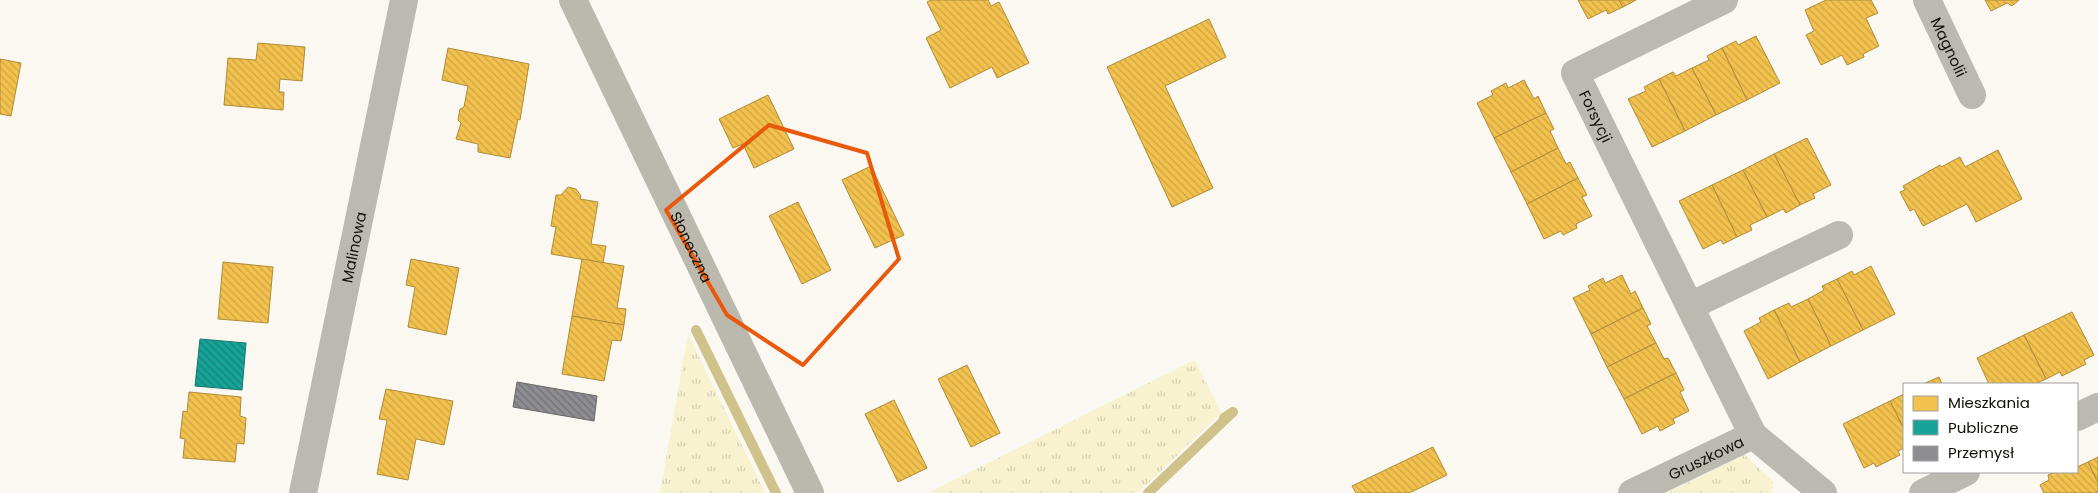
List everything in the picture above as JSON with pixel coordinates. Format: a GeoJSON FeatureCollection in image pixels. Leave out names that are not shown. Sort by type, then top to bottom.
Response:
{"type":"FeatureCollection","features":[{"type":"Feature","properties":{"kind":"street","name":"Malinowa"},"geometry":{"type":"LineString","coordinates":[[303,493],[404,0]]}},
{"type":"Feature","properties":{"kind":"street","name":"Słoneczna"},"geometry":{"type":"LineString","coordinates":[[573,0],[810,493]]}},
{"type":"Feature","properties":{"kind":"street","name":"Forsycji"},"geometry":{"type":"LineString","coordinates":[[1724,0],[1575,73],[1753,435]]}},
{"type":"Feature","properties":{"kind":"street","name":"Magnolii"},"geometry":{"type":"LineString","coordinates":[[1927,0],[1972,95]]}},
{"type":"Feature","properties":{"kind":"street"},"geometry":{"type":"LineString","coordinates":[[1690,306],[1839,235]]}},
{"type":"Feature","properties":{"kind":"street"},"geometry":{"type":"LineString","coordinates":[[2078,417],[2098,407]]}},
{"type":"Feature","properties":{"kind":"street","name":"Gruszkowa"},"geometry":{"type":"LineString","coordinates":[[1632,493],[1753,435],[1822,493]]}},
{"type":"Feature","properties":{"kind":"street"},"geometry":{"type":"LineString","coordinates":[[1923,493],[1964,473]]}},
{"type":"Feature","properties":{"kind":"highlighted area"},"geometry":{"type":"Polygon","coordinates":[[[769,125],[867,153],[899,259],[803,365],[727,315],[666,210],[769,125]]]}},
{"type":"Feature","properties":{"kind":"green space"},"geometry":{"type":"Polygon","coordinates":[[[688,334],[765,493],[660,493],[688,334]]]}},
{"type":"Feature","properties":{"kind":"green space"},"geometry":{"type":"Polygon","coordinates":[[[1195,360],[1221,413],[1138,493],[928,493],[1195,360]]]}},
{"type":"Feature","properties":{"kind":"green space"},"geometry":{"type":"Polygon","coordinates":[[[1744,454],[1773,482],[1772,493],[1667,493],[1744,454]]]}},
{"type":"Feature","properties":{"kind":"building: Mieszkania"},"geometry":{"type":"Polygon","coordinates":[[[931,0],[988,0],[991,6],[999,2],[1029,63],[997,78],[992,67],[950,88],[926,38],[941,30],[927,2],[931,0]]]}},
{"type":"Feature","properties":{"kind":"building: Mieszkania"},"geometry":{"type":"Polygon","coordinates":[[[1578,0],[1619,0],[1623,7],[1608,14],[1606,10],[1588,19],[1578,0]]]}},
{"type":"Feature","properties":{"kind":"building: Mieszkania"},"geometry":{"type":"Polygon","coordinates":[[[1619,0],[1636,0],[1623,7],[1619,0]]]}},
{"type":"Feature","properties":{"kind":"building: Mieszkania"},"geometry":{"type":"Polygon","coordinates":[[[1826,0],[1871,0],[1878,13],[1866,18],[1879,46],[1863,54],[1864,57],[1847,65],[1842,55],[1821,65],[1806,35],[1814,31],[1805,10],[1826,0]]]}},
{"type":"Feature","properties":{"kind":"building: Mieszkania"},"geometry":{"type":"Polygon","coordinates":[[[1985,0],[2019,0],[2012,6],[2007,3],[1991,11],[1985,0]]]}},
{"type":"Feature","properties":{"kind":"building: Mieszkania"},"geometry":{"type":"Polygon","coordinates":[[[1209,19],[1226,57],[1165,86],[1213,188],[1172,207],[1107,67],[1209,19]]]}},
{"type":"Feature","properties":{"kind":"building: Mieszkania"},"geometry":{"type":"Polygon","coordinates":[[[1756,36],[1780,83],[1747,100],[1722,48],[1736,41],[1738,45],[1756,36]]]}},
{"type":"Feature","properties":{"kind":"building: Mieszkania"},"geometry":{"type":"Polygon","coordinates":[[[258,43],[305,47],[302,81],[280,79],[279,92],[284,92],[283,110],[224,105],[228,58],[256,60],[258,43]]]}},
{"type":"Feature","properties":{"kind":"building: Mieszkania"},"geometry":{"type":"Polygon","coordinates":[[[448,48],[529,64],[520,120],[518,119],[510,158],[478,152],[478,144],[456,139],[461,123],[458,120],[460,109],[464,107],[468,86],[442,80],[448,48]]]}},
{"type":"Feature","properties":{"kind":"building: Mieszkania"},"geometry":{"type":"Polygon","coordinates":[[[1722,48],[1747,100],[1716,115],[1692,68],[1709,60],[1707,56],[1722,48]]]}},
{"type":"Feature","properties":{"kind":"building: Mieszkania"},"geometry":{"type":"Polygon","coordinates":[[[0,59],[21,63],[11,116],[0,114],[0,59]]]}},
{"type":"Feature","properties":{"kind":"building: Mieszkania"},"geometry":{"type":"Polygon","coordinates":[[[1692,68],[1716,115],[1685,131],[1659,79],[1673,72],[1676,76],[1692,68]]]}},
{"type":"Feature","properties":{"kind":"building: Mieszkania"},"geometry":{"type":"Polygon","coordinates":[[[1659,79],[1685,131],[1652,147],[1628,99],[1646,91],[1644,87],[1659,79]]]}},
{"type":"Feature","properties":{"kind":"building: Mieszkania"},"geometry":{"type":"Polygon","coordinates":[[[1524,80],[1534,99],[1538,96],[1546,113],[1494,138],[1477,103],[1493,95],[1491,91],[1506,83],[1508,88],[1524,80]]]}},
{"type":"Feature","properties":{"kind":"building: Mieszkania"},"geometry":{"type":"Polygon","coordinates":[[[768,95],[794,149],[754,168],[743,144],[733,148],[719,119],[768,95]]]}},
{"type":"Feature","properties":{"kind":"building: Mieszkania"},"geometry":{"type":"Polygon","coordinates":[[[1546,113],[1554,129],[1550,131],[1558,148],[1511,172],[1494,138],[1546,113]]]}},
{"type":"Feature","properties":{"kind":"building: Mieszkania"},"geometry":{"type":"Polygon","coordinates":[[[1807,138],[1831,185],[1813,194],[1815,198],[1800,205],[1774,154],[1807,138]]]}},
{"type":"Feature","properties":{"kind":"building: Mieszkania"},"geometry":{"type":"Polygon","coordinates":[[[1558,148],[1566,164],[1570,162],[1578,178],[1527,204],[1511,172],[1558,148]]]}},
{"type":"Feature","properties":{"kind":"building: Mieszkania"},"geometry":{"type":"Polygon","coordinates":[[[1998,150],[2022,199],[1976,222],[1967,204],[1923,226],[1914,209],[1910,211],[1900,192],[1905,190],[1903,186],[1940,165],[1941,167],[1960,157],[1965,167],[1998,150]]]}},
{"type":"Feature","properties":{"kind":"building: Mieszkania"},"geometry":{"type":"Polygon","coordinates":[[[1774,154],[1800,205],[1786,213],[1783,209],[1767,217],[1743,170],[1774,154]]]}},
{"type":"Feature","properties":{"kind":"building: Mieszkania"},"geometry":{"type":"Polygon","coordinates":[[[871,166],[904,235],[875,248],[842,180],[871,166]]]}},
{"type":"Feature","properties":{"kind":"building: Mieszkania"},"geometry":{"type":"Polygon","coordinates":[[[1743,170],[1767,217],[1750,225],[1752,230],[1737,237],[1712,185],[1743,170]]]}},
{"type":"Feature","properties":{"kind":"building: Mieszkania"},"geometry":{"type":"Polygon","coordinates":[[[1578,178],[1587,195],[1582,197],[1592,216],[1576,224],[1577,228],[1563,235],[1561,231],[1544,239],[1527,204],[1578,178]]]}},
{"type":"Feature","properties":{"kind":"building: Mieszkania"},"geometry":{"type":"Polygon","coordinates":[[[1712,185],[1737,237],[1723,244],[1721,240],[1703,249],[1679,201],[1712,185]]]}},
{"type":"Feature","properties":{"kind":"building: Mieszkania"},"geometry":{"type":"Polygon","coordinates":[[[568,187],[576,189],[581,196],[580,199],[598,202],[591,244],[606,246],[603,263],[551,254],[556,227],[551,226],[556,195],[561,195],[568,187]]]}},
{"type":"Feature","properties":{"kind":"building: Mieszkania"},"geometry":{"type":"Polygon","coordinates":[[[798,202],[831,270],[802,284],[769,216],[798,202]]]}},
{"type":"Feature","properties":{"kind":"building: Mieszkania"},"geometry":{"type":"Polygon","coordinates":[[[411,259],[459,268],[446,335],[408,327],[415,287],[406,285],[411,259]]]}},
{"type":"Feature","properties":{"kind":"building: Mieszkania"},"geometry":{"type":"Polygon","coordinates":[[[582,259],[624,266],[617,308],[626,309],[624,325],[572,316],[582,259]]]}},
{"type":"Feature","properties":{"kind":"building: Mieszkania"},"geometry":{"type":"Polygon","coordinates":[[[223,262],[273,267],[268,323],[218,319],[223,262]]]}},
{"type":"Feature","properties":{"kind":"building: Mieszkania"},"geometry":{"type":"Polygon","coordinates":[[[1871,266],[1895,314],[1863,330],[1837,279],[1852,271],[1854,275],[1871,266]]]}},
{"type":"Feature","properties":{"kind":"building: Mieszkania"},"geometry":{"type":"Polygon","coordinates":[[[1622,275],[1631,294],[1635,291],[1643,308],[1591,334],[1573,298],[1590,290],[1588,286],[1603,278],[1605,283],[1622,275]]]}},
{"type":"Feature","properties":{"kind":"building: Mieszkania"},"geometry":{"type":"Polygon","coordinates":[[[1837,279],[1863,330],[1831,346],[1808,299],[1824,290],[1822,286],[1837,279]]]}},
{"type":"Feature","properties":{"kind":"building: Mieszkania"},"geometry":{"type":"Polygon","coordinates":[[[1808,299],[1831,346],[1800,362],[1774,310],[1789,303],[1791,307],[1808,299]]]}},
{"type":"Feature","properties":{"kind":"building: Mieszkania"},"geometry":{"type":"Polygon","coordinates":[[[1643,308],[1651,324],[1647,326],[1656,343],[1607,367],[1591,334],[1643,308]]]}},
{"type":"Feature","properties":{"kind":"building: Mieszkania"},"geometry":{"type":"Polygon","coordinates":[[[1774,310],[1800,362],[1768,379],[1744,331],[1761,322],[1759,318],[1774,310]]]}},
{"type":"Feature","properties":{"kind":"building: Mieszkania"},"geometry":{"type":"Polygon","coordinates":[[[2072,312],[2094,355],[2084,360],[2086,364],[2062,376],[2060,372],[2046,379],[2024,335],[2072,312]]]}},
{"type":"Feature","properties":{"kind":"building: Mieszkania"},"geometry":{"type":"Polygon","coordinates":[[[572,316],[624,325],[621,341],[612,340],[604,381],[562,374],[572,316]]]}},
{"type":"Feature","properties":{"kind":"building: Mieszkania"},"geometry":{"type":"Polygon","coordinates":[[[2024,335],[2046,379],[2037,383],[1989,383],[1977,358],[2024,335]]]}},
{"type":"Feature","properties":{"kind":"building: Mieszkania"},"geometry":{"type":"Polygon","coordinates":[[[1656,343],[1664,359],[1668,358],[1676,373],[1624,399],[1607,367],[1656,343]]]}},
{"type":"Feature","properties":{"kind":"building: Mieszkania"},"geometry":{"type":"Polygon","coordinates":[[[967,365],[1000,433],[971,447],[938,379],[967,365]]]}},
{"type":"Feature","properties":{"kind":"building: Mieszkania"},"geometry":{"type":"Polygon","coordinates":[[[1676,373],[1684,390],[1680,392],[1689,411],[1673,419],[1675,423],[1660,431],[1658,426],[1642,434],[1624,399],[1676,373]]]}},
{"type":"Feature","properties":{"kind":"building: Mieszkania"},"geometry":{"type":"Polygon","coordinates":[[[1939,377],[1942,383],[1925,383],[1939,377]]]}},
{"type":"Feature","properties":{"kind":"building: Mieszkania"},"geometry":{"type":"Polygon","coordinates":[[[386,389],[453,401],[444,445],[416,439],[408,480],[377,474],[387,420],[379,419],[386,389]]]}},
{"type":"Feature","properties":{"kind":"building: Mieszkania"},"geometry":{"type":"Polygon","coordinates":[[[189,392],[241,397],[240,416],[246,418],[244,444],[237,443],[235,462],[183,458],[185,439],[180,438],[183,411],[187,412],[189,392]]]}},
{"type":"Feature","properties":{"kind":"building: Mieszkania"},"geometry":{"type":"Polygon","coordinates":[[[1903,394],[1903,427],[1890,401],[1903,394]]]}},
{"type":"Feature","properties":{"kind":"building: Mieszkania"},"geometry":{"type":"Polygon","coordinates":[[[894,400],[927,468],[898,482],[865,414],[894,400]]]}},
{"type":"Feature","properties":{"kind":"building: Mieszkania"},"geometry":{"type":"Polygon","coordinates":[[[1890,401],[1903,427],[1903,448],[1898,451],[1900,455],[1876,467],[1874,463],[1864,468],[1843,424],[1890,401]]]}},
{"type":"Feature","properties":{"kind":"building: Mieszkania"},"geometry":{"type":"Polygon","coordinates":[[[1433,447],[1447,475],[1409,493],[1356,493],[1352,486],[1433,447]]]}},
{"type":"Feature","properties":{"kind":"building: Mieszkania"},"geometry":{"type":"Polygon","coordinates":[[[2098,457],[2098,483],[2088,462],[2098,457]]]}},
{"type":"Feature","properties":{"kind":"building: Mieszkania"},"geometry":{"type":"Polygon","coordinates":[[[2088,462],[2098,483],[2098,493],[2044,493],[2040,485],[2049,480],[2048,475],[2053,473],[2078,473],[2078,467],[2088,462]]]}},
{"type":"Feature","properties":{"kind":"building: Publiczne"},"geometry":{"type":"Polygon","coordinates":[[[200,339],[246,343],[242,390],[195,386],[200,339]]]}},
{"type":"Feature","properties":{"kind":"building: Przemysł"},"geometry":{"type":"Polygon","coordinates":[[[517,382],[597,396],[594,421],[513,407],[517,382]]]}},
{"type":"Feature","properties":{"kind":"waterway"},"geometry":{"type":"LineString","coordinates":[[696,330],[776,493]]}},
{"type":"Feature","properties":{"kind":"waterway"},"geometry":{"type":"LineString","coordinates":[[1148,493],[1233,412],[1224,418]]}}]}
